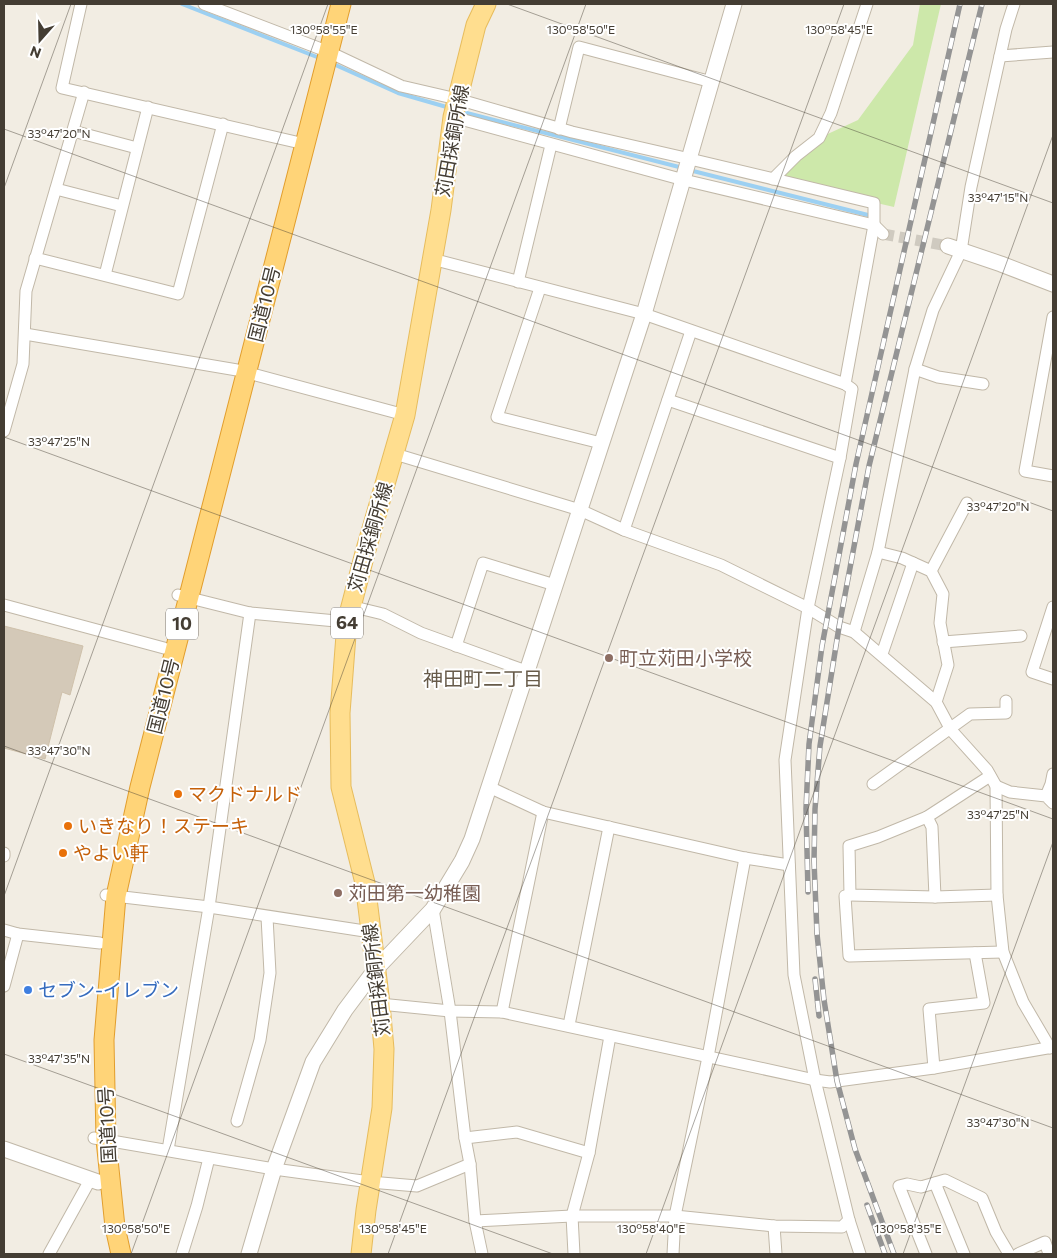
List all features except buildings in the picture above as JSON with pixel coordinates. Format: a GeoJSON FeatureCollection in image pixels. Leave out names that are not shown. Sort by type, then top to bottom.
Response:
{"type":"FeatureCollection","features":[{"type":"Feature","properties":{"kind":"highway","name":"国道10号"},"geometry":{"type":"LineString","coordinates":[[120,1254],[100,1139],[93,1010],[100,943],[140,787],[183,597],[323,50],[329,4]]}},
{"type":"Feature","properties":{"kind":"highway","name":"国道10号"},"geometry":{"type":"LineString","coordinates":[[242,372],[266,251],[323,50],[341,4]]}},
{"type":"Feature","properties":{"kind":"highway","name":"国道10号"},"geometry":{"type":"LineString","coordinates":[[108,1254],[94,1181],[100,1139],[111,895],[131,775],[164,648],[183,597]]}},
{"type":"Feature","properties":{"kind":"main road","name":"苅田採銅所線"},"geometry":{"type":"LineString","coordinates":[[361,1254],[382,1108],[384,1049],[365,883],[341,788],[340,712],[349,614],[405,415],[432,259],[455,108],[476,26],[486,4]]}},
{"type":"Feature","properties":{"kind":"street"},"geometry":{"type":"LineString","coordinates":[[81,4],[62,88],[296,142]]}},
{"type":"Feature","properties":{"kind":"street"},"geometry":{"type":"LineString","coordinates":[[250,1254],[274,1169],[313,1062],[345,1010],[375,970],[433,909],[462,861],[472,839],[644,314],[734,4]]}},
{"type":"Feature","properties":{"kind":"street"},"geometry":{"type":"LineString","coordinates":[[773,179],[796,156],[819,138],[831,113],[867,4]]}},
{"type":"Feature","properties":{"kind":"street"},"geometry":{"type":"LineString","coordinates":[[854,632],[878,552],[915,369],[954,249],[971,187],[1000,56],[1014,4]]}},
{"type":"Feature","properties":{"kind":"street"},"geometry":{"type":"LineString","coordinates":[[210,5],[323,50],[401,86],[552,145],[684,180],[874,225],[883,234]]}},
{"type":"Feature","properties":{"kind":"street"},"geometry":{"type":"LineString","coordinates":[[559,129],[579,47],[712,82]]}},
{"type":"Feature","properties":{"kind":"street"},"geometry":{"type":"LineString","coordinates":[[1000,56],[1053,52]]}},
{"type":"Feature","properties":{"kind":"street"},"geometry":{"type":"LineString","coordinates":[[4,431],[23,364],[26,291],[84,92]]}},
{"type":"Feature","properties":{"kind":"street"},"geometry":{"type":"LineString","coordinates":[[104,275],[148,107]]}},
{"type":"Feature","properties":{"kind":"street"},"geometry":{"type":"LineString","coordinates":[[455,108],[559,129],[874,203],[874,225],[845,384]]}},
{"type":"Feature","properties":{"kind":"street"},"geometry":{"type":"LineString","coordinates":[[35,258],[178,294],[222,124]]}},
{"type":"Feature","properties":{"kind":"street"},"geometry":{"type":"LineString","coordinates":[[73,130],[137,148]]}},
{"type":"Feature","properties":{"kind":"street"},"geometry":{"type":"LineString","coordinates":[[518,282],[552,145]]}},
{"type":"Feature","properties":{"kind":"street"},"geometry":{"type":"LineString","coordinates":[[56,189],[122,206]]}},
{"type":"Feature","properties":{"kind":"street"},"geometry":{"type":"LineString","coordinates":[[954,249],[1001,264],[1053,284]]}},
{"type":"Feature","properties":{"kind":"street"},"geometry":{"type":"LineString","coordinates":[[432,259],[644,314],[845,384],[852,390],[840,458],[808,608],[784,760],[794,975],[815,1080],[849,1220],[860,1254]]}},
{"type":"Feature","properties":{"kind":"street"},"geometry":{"type":"LineString","coordinates":[[540,288],[497,417],[601,443]]}},
{"type":"Feature","properties":{"kind":"street"},"geometry":{"type":"LineString","coordinates":[[1053,317],[1048,376],[1025,471],[1053,476]]}},
{"type":"Feature","properties":{"kind":"street"},"geometry":{"type":"LineString","coordinates":[[624,530],[691,331]]}},
{"type":"Feature","properties":{"kind":"street"},"geometry":{"type":"LineString","coordinates":[[25,334],[242,372],[405,415]]}},
{"type":"Feature","properties":{"kind":"street"},"geometry":{"type":"LineString","coordinates":[[915,369],[938,377],[983,384]]}},
{"type":"Feature","properties":{"kind":"street"},"geometry":{"type":"LineString","coordinates":[[668,400],[840,458]]}},
{"type":"Feature","properties":{"kind":"street"},"geometry":{"type":"LineString","coordinates":[[380,1004],[450,1011],[502,1012],[569,1025],[708,1058],[830,1082],[934,1068],[1052,1047],[1023,1002],[1003,952],[997,895],[993,781],[987,770],[951,730],[936,702],[854,632],[839,627],[808,608],[721,565],[624,530],[580,510],[395,454]]}},
{"type":"Feature","properties":{"kind":"street"},"geometry":{"type":"LineString","coordinates":[[931,572],[967,503]]}},
{"type":"Feature","properties":{"kind":"street"},"geometry":{"type":"LineString","coordinates":[[878,552],[902,558],[931,572],[943,594],[940,623],[948,665],[936,702]]}},
{"type":"Feature","properties":{"kind":"street"},"geometry":{"type":"LineString","coordinates":[[456,646],[483,563],[555,585]]}},
{"type":"Feature","properties":{"kind":"street"},"geometry":{"type":"LineString","coordinates":[[882,654],[913,563]]}},
{"type":"Feature","properties":{"kind":"street"},"geometry":{"type":"LineString","coordinates":[[183,597],[250,613],[383,614],[421,633],[526,671]]}},
{"type":"Feature","properties":{"kind":"street"},"geometry":{"type":"LineString","coordinates":[[4,605],[164,648]]}},
{"type":"Feature","properties":{"kind":"street"},"geometry":{"type":"LineString","coordinates":[[1053,607],[1032,672],[1053,679]]}},
{"type":"Feature","properties":{"kind":"street"},"geometry":{"type":"LineString","coordinates":[[168,1150],[210,907],[250,613]]}},
{"type":"Feature","properties":{"kind":"street"},"geometry":{"type":"LineString","coordinates":[[943,642],[1021,636]]}},
{"type":"Feature","properties":{"kind":"street"},"geometry":{"type":"LineString","coordinates":[[873,784],[951,730],[970,714],[1006,713],[1006,701]]}},
{"type":"Feature","properties":{"kind":"street"},"geometry":{"type":"LineString","coordinates":[[993,781],[1010,792],[1050,799],[1053,774]]}},
{"type":"Feature","properties":{"kind":"street"},"geometry":{"type":"LineString","coordinates":[[850,895],[849,846],[927,817],[993,781]]}},
{"type":"Feature","properties":{"kind":"street"},"geometry":{"type":"LineString","coordinates":[[489,786],[543,812],[745,858],[789,865]]}},
{"type":"Feature","properties":{"kind":"street"},"geometry":{"type":"LineString","coordinates":[[502,1012],[543,812]]}},
{"type":"Feature","properties":{"kind":"street"},"geometry":{"type":"LineString","coordinates":[[927,817],[932,827],[935,898]]}},
{"type":"Feature","properties":{"kind":"street"},"geometry":{"type":"LineString","coordinates":[[569,1025],[609,827]]}},
{"type":"Feature","properties":{"kind":"street"},"geometry":{"type":"LineString","coordinates":[[672,1254],[675,1216],[708,1058],[745,858]]}},
{"type":"Feature","properties":{"kind":"street"},"geometry":{"type":"LineString","coordinates":[[111,895],[210,907],[370,932]]}},
{"type":"Feature","properties":{"kind":"street"},"geometry":{"type":"LineString","coordinates":[[997,895],[935,898],[846,896],[849,956],[1003,952]]}},
{"type":"Feature","properties":{"kind":"street"},"geometry":{"type":"LineString","coordinates":[[433,909],[450,1011],[465,1138],[470,1164],[475,1221],[482,1254]]}},
{"type":"Feature","properties":{"kind":"street"},"geometry":{"type":"LineString","coordinates":[[238,1121],[260,1040],[270,973],[267,917]]}},
{"type":"Feature","properties":{"kind":"street"},"geometry":{"type":"LineString","coordinates":[[4,930],[18,934],[100,943]]}},
{"type":"Feature","properties":{"kind":"street"},"geometry":{"type":"LineString","coordinates":[[4,986],[18,934]]}},
{"type":"Feature","properties":{"kind":"street"},"geometry":{"type":"LineString","coordinates":[[934,1068],[929,1009],[984,1003],[975,952]]}},
{"type":"Feature","properties":{"kind":"street"},"geometry":{"type":"LineString","coordinates":[[574,1254],[572,1216],[589,1153],[610,1036]]}},
{"type":"Feature","properties":{"kind":"street"},"geometry":{"type":"LineString","coordinates":[[465,1138],[517,1132],[589,1153]]}},
{"type":"Feature","properties":{"kind":"street"},"geometry":{"type":"LineString","coordinates":[[100,1139],[274,1169],[370,1182],[417,1186],[470,1164]]}},
{"type":"Feature","properties":{"kind":"street"},"geometry":{"type":"LineString","coordinates":[[4,1149],[94,1181],[49,1254]]}},
{"type":"Feature","properties":{"kind":"street"},"geometry":{"type":"LineString","coordinates":[[182,1254],[209,1158]]}},
{"type":"Feature","properties":{"kind":"street"},"geometry":{"type":"LineString","coordinates":[[926,1254],[899,1186],[907,1184],[921,1187],[946,1180],[982,1198],[996,1232],[1009,1254]]}},
{"type":"Feature","properties":{"kind":"street"},"geometry":{"type":"LineString","coordinates":[[935,1183],[964,1254]]}},
{"type":"Feature","properties":{"kind":"street"},"geometry":{"type":"LineString","coordinates":[[475,1221],[572,1216],[675,1216],[774,1226],[842,1226],[849,1220]]}},
{"type":"Feature","properties":{"kind":"street"},"geometry":{"type":"LineString","coordinates":[[774,1226],[776,1254]]}},
{"type":"Feature","properties":{"kind":"street"},"geometry":{"type":"LineString","coordinates":[[1018,1254],[1045,1242],[1049,1254]]}},
{"type":"Feature","properties":{"kind":"green space"},"geometry":{"type":"Polygon","coordinates":[[[920,4],[941,4],[894,207],[773,179],[819,138],[858,120],[913,45],[920,4]]]}},
{"type":"Feature","properties":{"kind":"waterway"},"geometry":{"type":"LineString","coordinates":[[182,4],[322,59]]}},
{"type":"Feature","properties":{"kind":"waterway"},"geometry":{"type":"LineString","coordinates":[[331,63],[398,93],[450,108]]}},
{"type":"Feature","properties":{"kind":"waterway"},"geometry":{"type":"LineString","coordinates":[[459,111],[683,168]]}},
{"type":"Feature","properties":{"kind":"waterway"},"geometry":{"type":"LineString","coordinates":[[689,170],[872,216]]}},
{"type":"Feature","properties":{"kind":"tunnel"},"geometry":{"type":"LineString","coordinates":[[883,234],[948,246]]}},
{"type":"Feature","properties":{"kind":"railway"},"geometry":{"type":"LineString","coordinates":[[808,892],[806,809],[809,744],[822,646],[856,464],[960,4]]}},
{"type":"Feature","properties":{"kind":"railway"},"geometry":{"type":"LineString","coordinates":[[894,1254],[855,1149],[837,1081],[824,1000],[817,934],[814,861],[815,809],[820,746],[839,627],[869,466],[982,4]]}},
{"type":"Feature","properties":{"kind":"railway"},"geometry":{"type":"LineString","coordinates":[[815,979],[819,1016]]}},
{"type":"Feature","properties":{"kind":"railway"},"geometry":{"type":"LineString","coordinates":[[867,1205],[885,1254]]}},
{"type":"Feature","properties":{"kind":"place","name":"町立苅田小学校"},"geometry":{"type":"Point","coordinates":[609,658]}},
{"type":"Feature","properties":{"kind":"place","name":"マクドナルド"},"geometry":{"type":"Point","coordinates":[178,794]}},
{"type":"Feature","properties":{"kind":"place","name":"いきなり！ステーキ"},"geometry":{"type":"Point","coordinates":[68,826]}},
{"type":"Feature","properties":{"kind":"place","name":"やよい軒"},"geometry":{"type":"Point","coordinates":[63,853]}},
{"type":"Feature","properties":{"kind":"place","name":"苅田第一幼稚園"},"geometry":{"type":"Point","coordinates":[338,893]}},
{"type":"Feature","properties":{"kind":"place","name":"セブン-イレブン"},"geometry":{"type":"Point","coordinates":[28,990]}},
{"type":"Feature","properties":{"kind":"district","name":"神田町二丁目"},"geometry":{"type":"Point","coordinates":[483,679]}}]}
